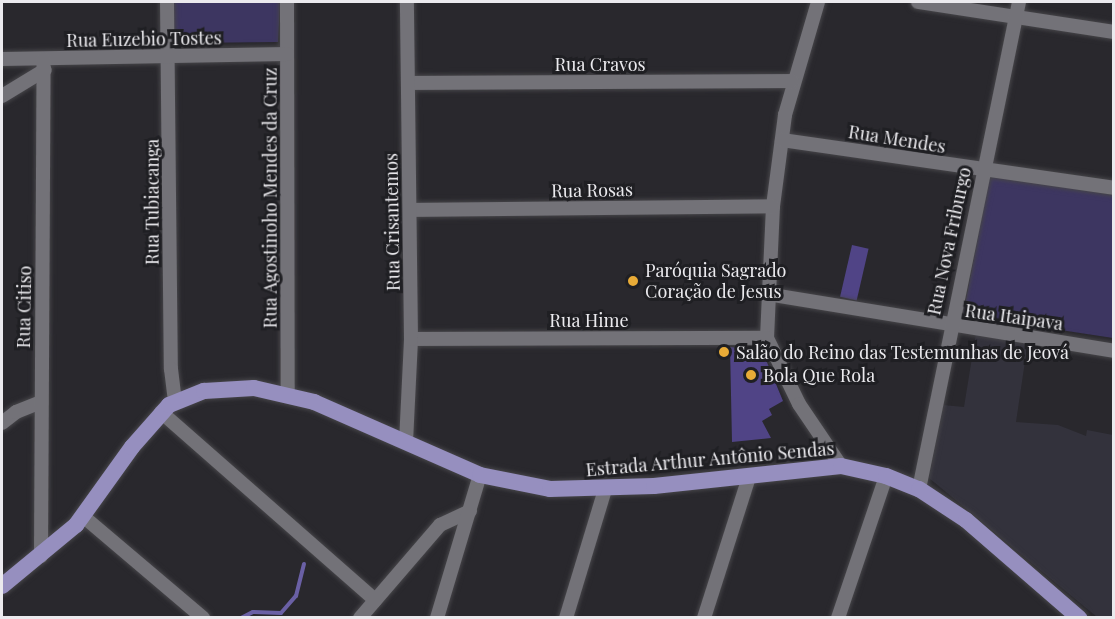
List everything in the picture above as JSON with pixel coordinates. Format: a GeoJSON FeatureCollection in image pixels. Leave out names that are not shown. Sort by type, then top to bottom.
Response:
{"type":"FeatureCollection","features":[{"type":"Feature","properties":{"kind":"main road","name":"Estrada Arthur Antônio Sendas"},"geometry":{"type":"LineString","coordinates":[[2,586],[41,556],[84,517],[161,412],[175,402],[204,391],[229,389],[288,394],[480,475],[550,489],[605,490],[841,466],[886,476],[919,489],[966,520],[1079,618]]}},
{"type":"Feature","properties":{"kind":"street","name":"Rua Tubiacanga"},"geometry":{"type":"LineString","coordinates":[[167,2],[171,369],[175,402]]}},
{"type":"Feature","properties":{"kind":"street","name":"Rua Agostinoho Mendes da Cruz"},"geometry":{"type":"LineString","coordinates":[[287,2],[288,394]]}},
{"type":"Feature","properties":{"kind":"street","name":"Rua Crisantemos"},"geometry":{"type":"LineString","coordinates":[[406,442],[411,339],[407,2]]}},
{"type":"Feature","properties":{"kind":"street"},"geometry":{"type":"LineString","coordinates":[[818,2],[792,81],[782,140],[773,206],[767,294],[767,338],[793,395],[841,466]]}},
{"type":"Feature","properties":{"kind":"street"},"geometry":{"type":"LineString","coordinates":[[918,2],[1113,32]]}},
{"type":"Feature","properties":{"kind":"street","name":"Rua Nova Friburgo"},"geometry":{"type":"LineString","coordinates":[[919,489],[950,326],[1019,2]]}},
{"type":"Feature","properties":{"kind":"street","name":"Rua Euzebio Tostes"},"geometry":{"type":"LineString","coordinates":[[2,59],[44,64],[169,57],[287,54]]}},
{"type":"Feature","properties":{"kind":"street"},"geometry":{"type":"LineString","coordinates":[[2,96],[44,64]]}},
{"type":"Feature","properties":{"kind":"street","name":"Rua Citiso"},"geometry":{"type":"LineString","coordinates":[[41,556],[44,64]]}},
{"type":"Feature","properties":{"kind":"street","name":"Rua Cravos"},"geometry":{"type":"LineString","coordinates":[[408,83],[792,81]]}},
{"type":"Feature","properties":{"kind":"street","name":"Rua Mendes"},"geometry":{"type":"LineString","coordinates":[[782,140],[1113,188]]}},
{"type":"Feature","properties":{"kind":"street","name":"Rua Rosas"},"geometry":{"type":"LineString","coordinates":[[411,210],[773,206]]}},
{"type":"Feature","properties":{"kind":"street","name":"Rua Itaipava"},"geometry":{"type":"LineString","coordinates":[[767,294],[950,326],[1113,351]]}},
{"type":"Feature","properties":{"kind":"street","name":"Rua Hime"},"geometry":{"type":"LineString","coordinates":[[411,339],[767,338]]}},
{"type":"Feature","properties":{"kind":"street"},"geometry":{"type":"LineString","coordinates":[[2,423],[41,402]]}},
{"type":"Feature","properties":{"kind":"street"},"geometry":{"type":"LineString","coordinates":[[161,412],[375,600]]}},
{"type":"Feature","properties":{"kind":"street"},"geometry":{"type":"LineString","coordinates":[[437,618],[480,475]]}},
{"type":"Feature","properties":{"kind":"street"},"geometry":{"type":"LineString","coordinates":[[838,618],[886,476]]}},
{"type":"Feature","properties":{"kind":"street"},"geometry":{"type":"LineString","coordinates":[[704,618],[748,477]]}},
{"type":"Feature","properties":{"kind":"street"},"geometry":{"type":"LineString","coordinates":[[566,618],[605,490]]}},
{"type":"Feature","properties":{"kind":"street"},"geometry":{"type":"LineString","coordinates":[[360,618],[440,525],[470,511]]}},
{"type":"Feature","properties":{"kind":"street"},"geometry":{"type":"LineString","coordinates":[[84,517],[203,618]]}},
{"type":"Feature","properties":{"kind":"shaded area"},"geometry":{"type":"Polygon","coordinates":[[[172,2],[280,2],[278,42],[178,43],[173,37],[172,2]]]}},
{"type":"Feature","properties":{"kind":"shaded area"},"geometry":{"type":"Polygon","coordinates":[[[990,175],[1113,195],[1113,338],[963,315],[990,175]]]}},
{"type":"Feature","properties":{"kind":"shaded area"},"geometry":{"type":"Polygon","coordinates":[[[976,333],[1028,341],[1016,422],[1058,425],[1086,436],[1087,430],[1113,435],[1113,617],[1097,617],[929,478],[943,405],[964,407],[976,333]]]}},
{"type":"Feature","properties":{"kind":"building"},"geometry":{"type":"Polygon","coordinates":[[[852,245],[869,249],[857,300],[840,297],[852,245]]]}},
{"type":"Feature","properties":{"kind":"building","name":"Bola Que Rola"},"geometry":{"type":"Polygon","coordinates":[[[730,347],[762,350],[783,401],[769,409],[772,415],[762,421],[771,438],[732,442],[730,347]]]}},
{"type":"Feature","properties":{"kind":"waterway"},"geometry":{"type":"LineString","coordinates":[[241,618],[253,612],[281,613],[296,596],[304,564]]}},
{"type":"Feature","properties":{"kind":"place","name":"Paróquia Sagrado Coração de Jesus"},"geometry":{"type":"Point","coordinates":[633,281]}},
{"type":"Feature","properties":{"kind":"place","name":"Salão do Reino das Testemunhas de Jeová"},"geometry":{"type":"Point","coordinates":[724,352]}},
{"type":"Feature","properties":{"kind":"place","name":"Bola Que Rola"},"geometry":{"type":"Point","coordinates":[751,375]}}]}
